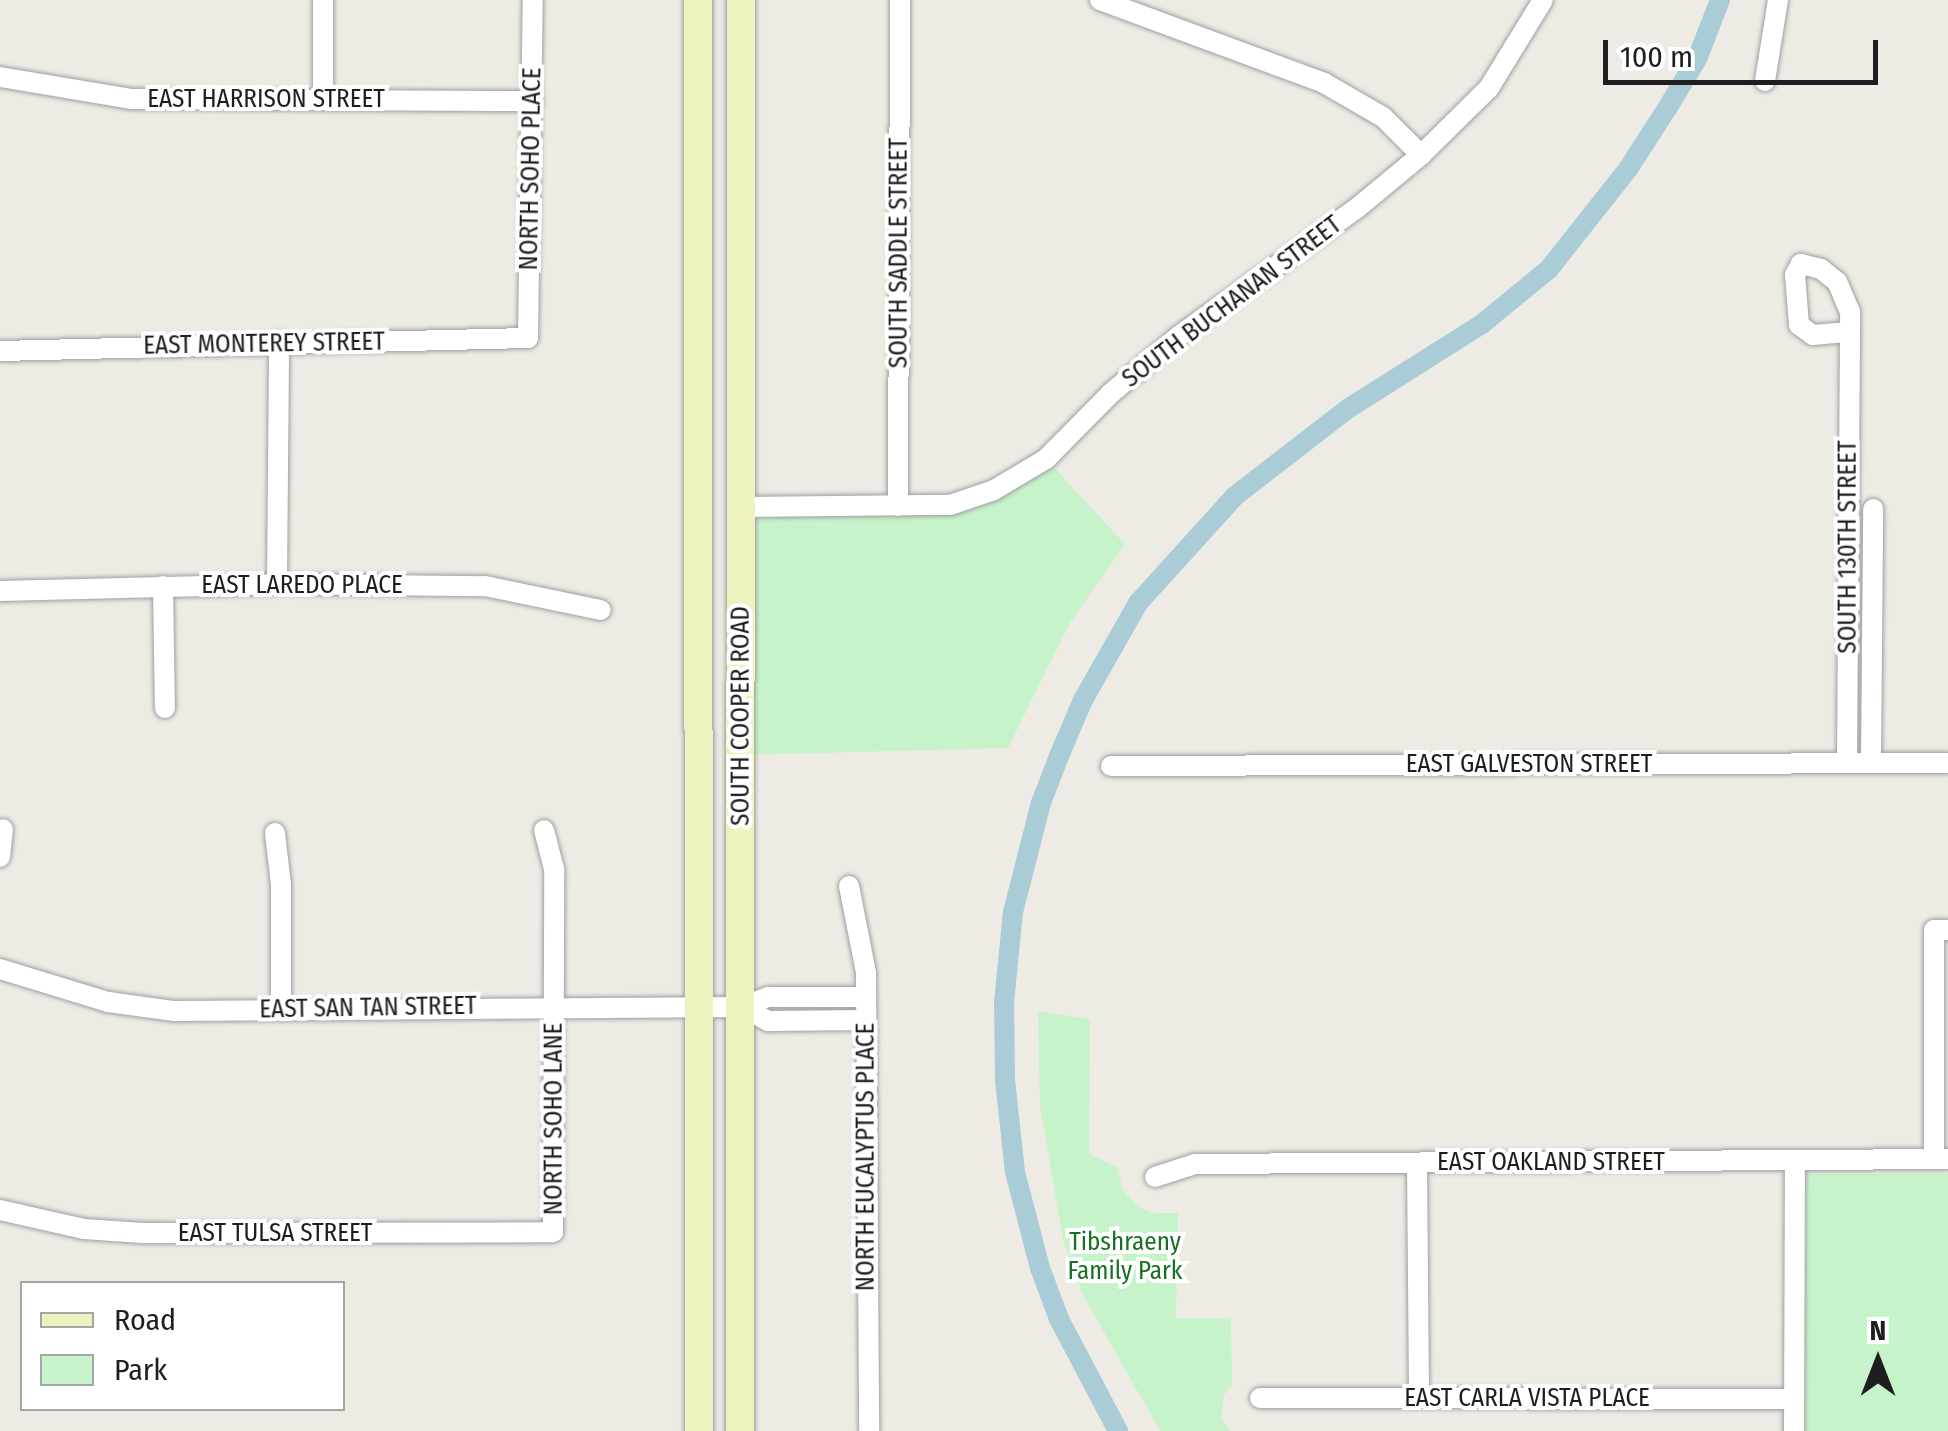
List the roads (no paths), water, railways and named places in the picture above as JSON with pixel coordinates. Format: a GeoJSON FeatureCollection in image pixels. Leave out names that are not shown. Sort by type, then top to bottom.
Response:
{"type":"FeatureCollection","features":[{"type":"Feature","properties":{"kind":"main road","name":"SOUTH COOPER ROAD"},"geometry":{"type":"LineString","coordinates":[[698,0],[698,1431]]}},
{"type":"Feature","properties":{"kind":"main road","name":"SOUTH COOPER ROAD"},"geometry":{"type":"LineString","coordinates":[[740,1431],[741,0]]}},
{"type":"Feature","properties":{"kind":"main road"},"geometry":{"type":"LineString","coordinates":[[700,507],[742,507]]}},
{"type":"Feature","properties":{"kind":"street"},"geometry":{"type":"LineString","coordinates":[[323,0],[323,99]]}},
{"type":"Feature","properties":{"kind":"street","name":"NORTH SOHO PLACE"},"geometry":{"type":"LineString","coordinates":[[528,338],[533,0]]}},
{"type":"Feature","properties":{"kind":"street","name":"SOUTH SADDLE STREET"},"geometry":{"type":"LineString","coordinates":[[898,506],[900,0]]}},
{"type":"Feature","properties":{"kind":"street"},"geometry":{"type":"LineString","coordinates":[[1100,0],[1324,82],[1383,118],[1420,156]]}},
{"type":"Feature","properties":{"kind":"street","name":"SOUTH BUCHANAN STREET"},"geometry":{"type":"LineString","coordinates":[[742,507],[950,505],[994,490],[1046,459],[1110,394],[1179,336],[1356,209],[1420,156],[1490,88],[1543,0]]}},
{"type":"Feature","properties":{"kind":"street"},"geometry":{"type":"LineString","coordinates":[[1765,81],[1778,0]]}},
{"type":"Feature","properties":{"kind":"street","name":"EAST HARRISON STREET"},"geometry":{"type":"LineString","coordinates":[[0,77],[132,99],[533,101]]}},
{"type":"Feature","properties":{"kind":"street","name":"SOUTH 130TH STREET"},"geometry":{"type":"LineString","coordinates":[[1847,762],[1850,332]]}},
{"type":"Feature","properties":{"kind":"street","name":"EAST MONTEREY STREET"},"geometry":{"type":"LineString","coordinates":[[0,351],[528,338]]}},
{"type":"Feature","properties":{"kind":"street"},"geometry":{"type":"LineString","coordinates":[[277,584],[279,342]]}},
{"type":"Feature","properties":{"kind":"street"},"geometry":{"type":"LineString","coordinates":[[1871,762],[1873,510]]}},
{"type":"Feature","properties":{"kind":"street","name":"EAST LAREDO PLACE"},"geometry":{"type":"LineString","coordinates":[[0,591],[277,584],[485,586],[601,610]]}},
{"type":"Feature","properties":{"kind":"street"},"geometry":{"type":"LineString","coordinates":[[163,586],[165,708]]}},
{"type":"Feature","properties":{"kind":"street","name":"EAST GALVESTON STREET"},"geometry":{"type":"LineString","coordinates":[[1110,766],[1948,762]]}},
{"type":"Feature","properties":{"kind":"street"},"geometry":{"type":"LineString","coordinates":[[0,857],[2,830]]}},
{"type":"Feature","properties":{"kind":"street","name":"NORTH SOHO LANE"},"geometry":{"type":"LineString","coordinates":[[544,830],[554,869],[553,1232]]}},
{"type":"Feature","properties":{"kind":"street"},"geometry":{"type":"LineString","coordinates":[[275,832],[281,885],[281,1008]]}},
{"type":"Feature","properties":{"kind":"street","name":"NORTH EUCALYPTUS PLACE"},"geometry":{"type":"LineString","coordinates":[[849,886],[860,923],[866,998],[868,1431]]}},
{"type":"Feature","properties":{"kind":"street"},"geometry":{"type":"LineString","coordinates":[[1941,930],[1941,1159]]}},
{"type":"Feature","properties":{"kind":"street","name":"EAST SAN TAN STREET"},"geometry":{"type":"LineString","coordinates":[[0,969],[108,1002],[174,1011],[742,1008],[768,998],[866,998]]}},
{"type":"Feature","properties":{"kind":"street","name":"EAST SAN TAN STREET"},"geometry":{"type":"LineString","coordinates":[[742,1008],[768,1021],[866,1020]]}},
{"type":"Feature","properties":{"kind":"street","name":"EAST OAKLAND STREET"},"geometry":{"type":"LineString","coordinates":[[1156,1176],[1196,1164],[1941,1159]]}},
{"type":"Feature","properties":{"kind":"street"},"geometry":{"type":"LineString","coordinates":[[1794,1431],[1795,1160]]}},
{"type":"Feature","properties":{"kind":"street"},"geometry":{"type":"LineString","coordinates":[[1417,1163],[1418,1398]]}},
{"type":"Feature","properties":{"kind":"street","name":"EAST TULSA STREET"},"geometry":{"type":"LineString","coordinates":[[0,1210],[84,1229],[143,1233],[553,1232]]}},
{"type":"Feature","properties":{"kind":"street","name":"EAST CARLA VISTA PLACE"},"geometry":{"type":"LineString","coordinates":[[1260,1398],[1794,1398]]}},
{"type":"Feature","properties":{"kind":"waterway"},"geometry":{"type":"LineString","coordinates":[[1118,1431],[1059,1319],[1040,1268],[1015,1172],[1005,1080],[1004,1003],[1013,912],[1041,803],[1059,756],[1083,700],[1138,603],[1235,496],[1349,408],[1482,324],[1549,269],[1628,169],[1668,107],[1697,59],[1720,0]]}},
{"type":"Feature","properties":{"kind":"park label","name":"Tibshraeny Family Park"},"geometry":{"type":"Point","coordinates":[1125,1258]}}]}
